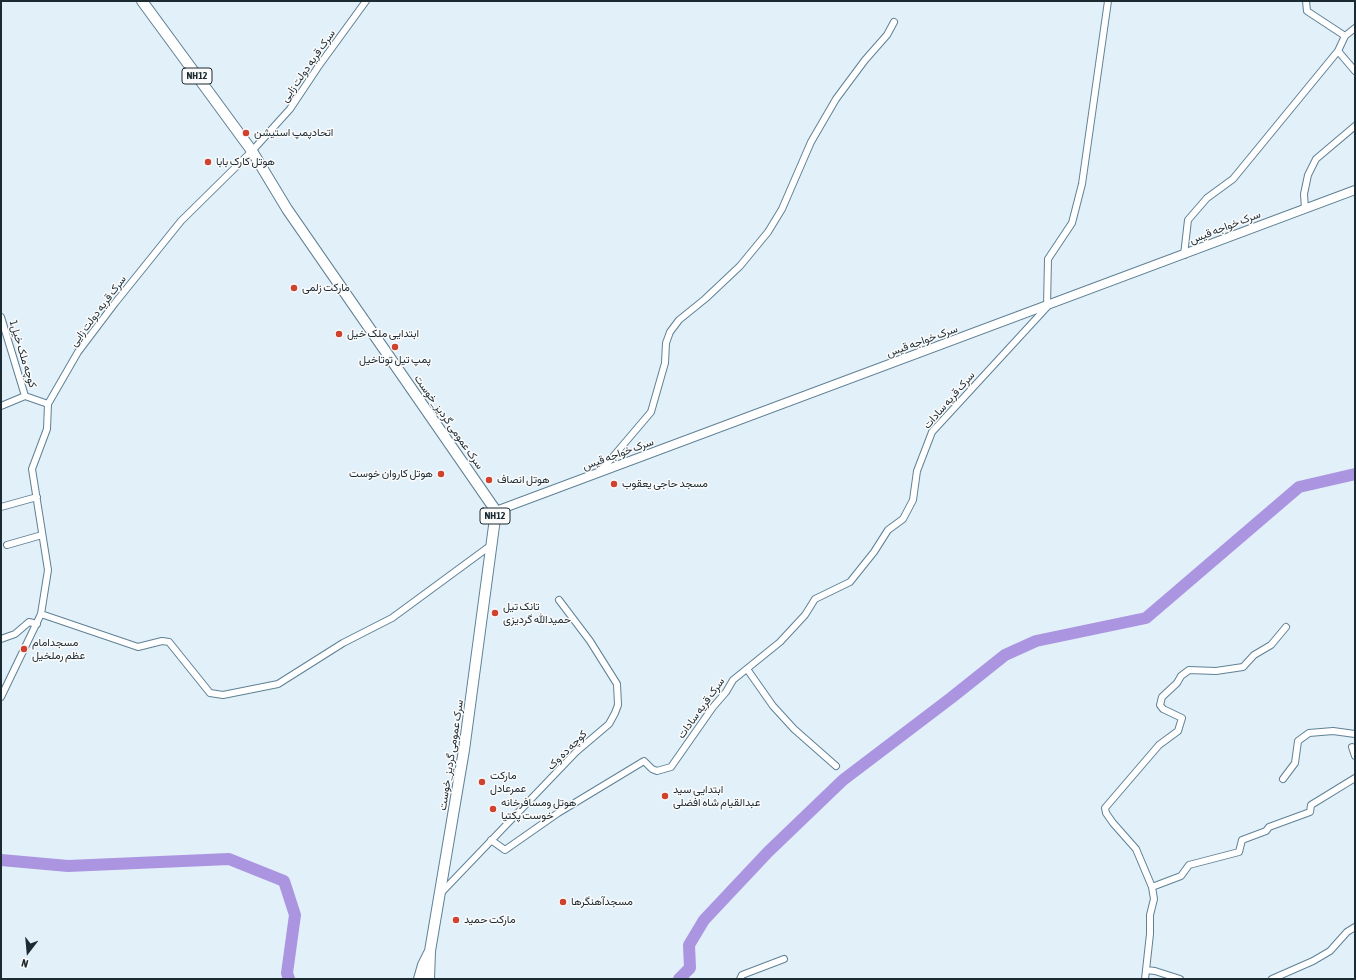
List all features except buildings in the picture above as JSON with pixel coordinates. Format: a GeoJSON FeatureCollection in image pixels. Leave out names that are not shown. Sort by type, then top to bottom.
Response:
{"type":"FeatureCollection","features":[{"type":"Feature","properties":{"kind":"highway","name":"سرک عمومی گردیز_خوست"},"geometry":{"type":"LineString","coordinates":[[142,1],[252,152],[287,209],[496,511],[490,546],[464,750],[430,951],[429,979]]}},
{"type":"Feature","properties":{"kind":"highway","name":"سرک عمومی گردیز_خوست"},"geometry":{"type":"LineString","coordinates":[[419,979],[423,965],[430,951]]}},
{"type":"Feature","properties":{"kind":"street","name":"سرک قریه دولت زایی"},"geometry":{"type":"LineString","coordinates":[[1,697],[41,614],[48,570],[32,469],[47,429],[48,404],[78,352],[181,221],[252,152],[290,109],[318,67],[366,1]]}},
{"type":"Feature","properties":{"kind":"street"},"geometry":{"type":"LineString","coordinates":[[1047,306],[1048,260],[1072,223],[1082,184],[1108,1]]}},
{"type":"Feature","properties":{"kind":"street"},"geometry":{"type":"LineString","coordinates":[[1306,1],[1307,11],[1345,36]]}},
{"type":"Feature","properties":{"kind":"street"},"geometry":{"type":"LineString","coordinates":[[599,473],[651,412],[665,362],[666,343],[670,332],[679,320],[705,299],[740,266],[768,232],[782,209],[812,142],[836,99],[865,60],[887,35],[894,22]]}},
{"type":"Feature","properties":{"kind":"street"},"geometry":{"type":"LineString","coordinates":[[1184,255],[1188,220],[1207,198],[1233,178],[1338,51],[1345,36],[1355,28]]}},
{"type":"Feature","properties":{"kind":"street"},"geometry":{"type":"LineString","coordinates":[[1338,51],[1355,71]]}},
{"type":"Feature","properties":{"kind":"street"},"geometry":{"type":"LineString","coordinates":[[1305,209],[1304,194],[1308,175],[1316,159],[1355,126]]}},
{"type":"Feature","properties":{"kind":"street","name":"سرک خواجه قیس"},"geometry":{"type":"LineString","coordinates":[[496,511],[1355,190]]}},
{"type":"Feature","properties":{"kind":"street","name":"سرک قریه سادات"},"geometry":{"type":"LineString","coordinates":[[491,840],[505,850],[558,814],[644,761],[652,769],[657,771],[671,767],[713,707],[726,692],[733,680],[780,642],[805,615],[815,599],[850,582],[874,552],[888,530],[903,519],[913,500],[917,470],[932,432],[1047,306]]}},
{"type":"Feature","properties":{"kind":"street","name":"کوچه ملک خیل1"},"geometry":{"type":"LineString","coordinates":[[1,317],[25,396]]}},
{"type":"Feature","properties":{"kind":"street"},"geometry":{"type":"LineString","coordinates":[[1,406],[25,396],[48,404]]}},
{"type":"Feature","properties":{"kind":"street"},"geometry":{"type":"LineString","coordinates":[[1,507],[37,497]]}},
{"type":"Feature","properties":{"kind":"street"},"geometry":{"type":"LineString","coordinates":[[7,545],[42,536]]}},
{"type":"Feature","properties":{"kind":"street"},"geometry":{"type":"LineString","coordinates":[[41,614],[138,647],[162,641],[169,642],[210,693],[223,694],[278,684],[343,643],[392,618],[490,546]]}},
{"type":"Feature","properties":{"kind":"street","name":"کوچه ده وک"},"geometry":{"type":"LineString","coordinates":[[440,894],[576,752],[609,724],[618,705],[617,684],[590,642],[559,600]]}},
{"type":"Feature","properties":{"kind":"street"},"geometry":{"type":"LineString","coordinates":[[1,639],[15,634],[29,622],[37,624]]}},
{"type":"Feature","properties":{"kind":"street"},"geometry":{"type":"LineString","coordinates":[[1145,979],[1150,934],[1150,915],[1154,898],[1152,887],[1136,849],[1106,813],[1105,808],[1159,744],[1178,731],[1182,718],[1163,709],[1160,705],[1162,697],[1189,670],[1216,671],[1244,667],[1254,655],[1271,645],[1286,627]]}},
{"type":"Feature","properties":{"kind":"street"},"geometry":{"type":"LineString","coordinates":[[747,669],[772,706],[794,729],[836,766]]}},
{"type":"Feature","properties":{"kind":"street"},"geometry":{"type":"LineString","coordinates":[[1283,779],[1295,763],[1298,741],[1309,733],[1333,731],[1355,734]]}},
{"type":"Feature","properties":{"kind":"street"},"geometry":{"type":"LineString","coordinates":[[1352,747],[1355,756]]}},
{"type":"Feature","properties":{"kind":"street"},"geometry":{"type":"LineString","coordinates":[[1152,887],[1181,876],[1189,865],[1239,852],[1242,840],[1266,831],[1269,827],[1310,812],[1311,805],[1355,778]]}},
{"type":"Feature","properties":{"kind":"street"},"geometry":{"type":"LineString","coordinates":[[1272,979],[1313,961],[1330,951],[1347,932],[1355,927]]}},
{"type":"Feature","properties":{"kind":"street"},"geometry":{"type":"LineString","coordinates":[[740,979],[742,975],[784,959]]}},
{"type":"Feature","properties":{"kind":"street"},"geometry":{"type":"LineString","coordinates":[[1146,970],[1155,971],[1180,979]]}},
{"type":"Feature","properties":{"kind":"waterway"},"geometry":{"type":"LineString","coordinates":[[679,979],[690,968],[689,945],[704,920],[768,852],[843,780],[1005,655],[1036,641],[1146,618],[1299,487],[1355,474]]}},
{"type":"Feature","properties":{"kind":"waterway"},"geometry":{"type":"LineString","coordinates":[[1,860],[68,866],[229,859],[284,881],[295,915],[287,973],[289,979]]}},
{"type":"Feature","properties":{"kind":"place","name":"اتحادپمپ استیشن"},"geometry":{"type":"Point","coordinates":[246,133]}},
{"type":"Feature","properties":{"kind":"place","name":"هوتل کارک بابا"},"geometry":{"type":"Point","coordinates":[208,162]}},
{"type":"Feature","properties":{"kind":"place","name":"مارکت زلمی"},"geometry":{"type":"Point","coordinates":[294,288]}},
{"type":"Feature","properties":{"kind":"place","name":"ابتدایی ملک خیل"},"geometry":{"type":"Point","coordinates":[339,334]}},
{"type":"Feature","properties":{"kind":"place","name":"پمپ تیل توتاخیل"},"geometry":{"type":"Point","coordinates":[395,347]}},
{"type":"Feature","properties":{"kind":"place","name":"هوتل کاروان خوست"},"geometry":{"type":"Point","coordinates":[441,474]}},
{"type":"Feature","properties":{"kind":"place","name":"هوتل انصاف"},"geometry":{"type":"Point","coordinates":[489,480]}},
{"type":"Feature","properties":{"kind":"place","name":"مسجد حاجی یعقوب"},"geometry":{"type":"Point","coordinates":[614,484]}},
{"type":"Feature","properties":{"kind":"place","name":"تانک تیل حمیدالله گردیزی"},"geometry":{"type":"Point","coordinates":[495,613]}},
{"type":"Feature","properties":{"kind":"place","name":"مسجدامام عظم رملخیل"},"geometry":{"type":"Point","coordinates":[24,649]}},
{"type":"Feature","properties":{"kind":"place","name":"مارکت عمرعادل"},"geometry":{"type":"Point","coordinates":[482,782]}},
{"type":"Feature","properties":{"kind":"place","name":"ابتدایی سید عبدالقیام شاه افضلی"},"geometry":{"type":"Point","coordinates":[665,796]}},
{"type":"Feature","properties":{"kind":"place","name":"هوتل ومسافرخانه خوست پکتیا"},"geometry":{"type":"Point","coordinates":[493,809]}},
{"type":"Feature","properties":{"kind":"place","name":"مسجدآهنگرها"},"geometry":{"type":"Point","coordinates":[563,902]}},
{"type":"Feature","properties":{"kind":"place","name":"مارکت حمید"},"geometry":{"type":"Point","coordinates":[456,920]}}]}
